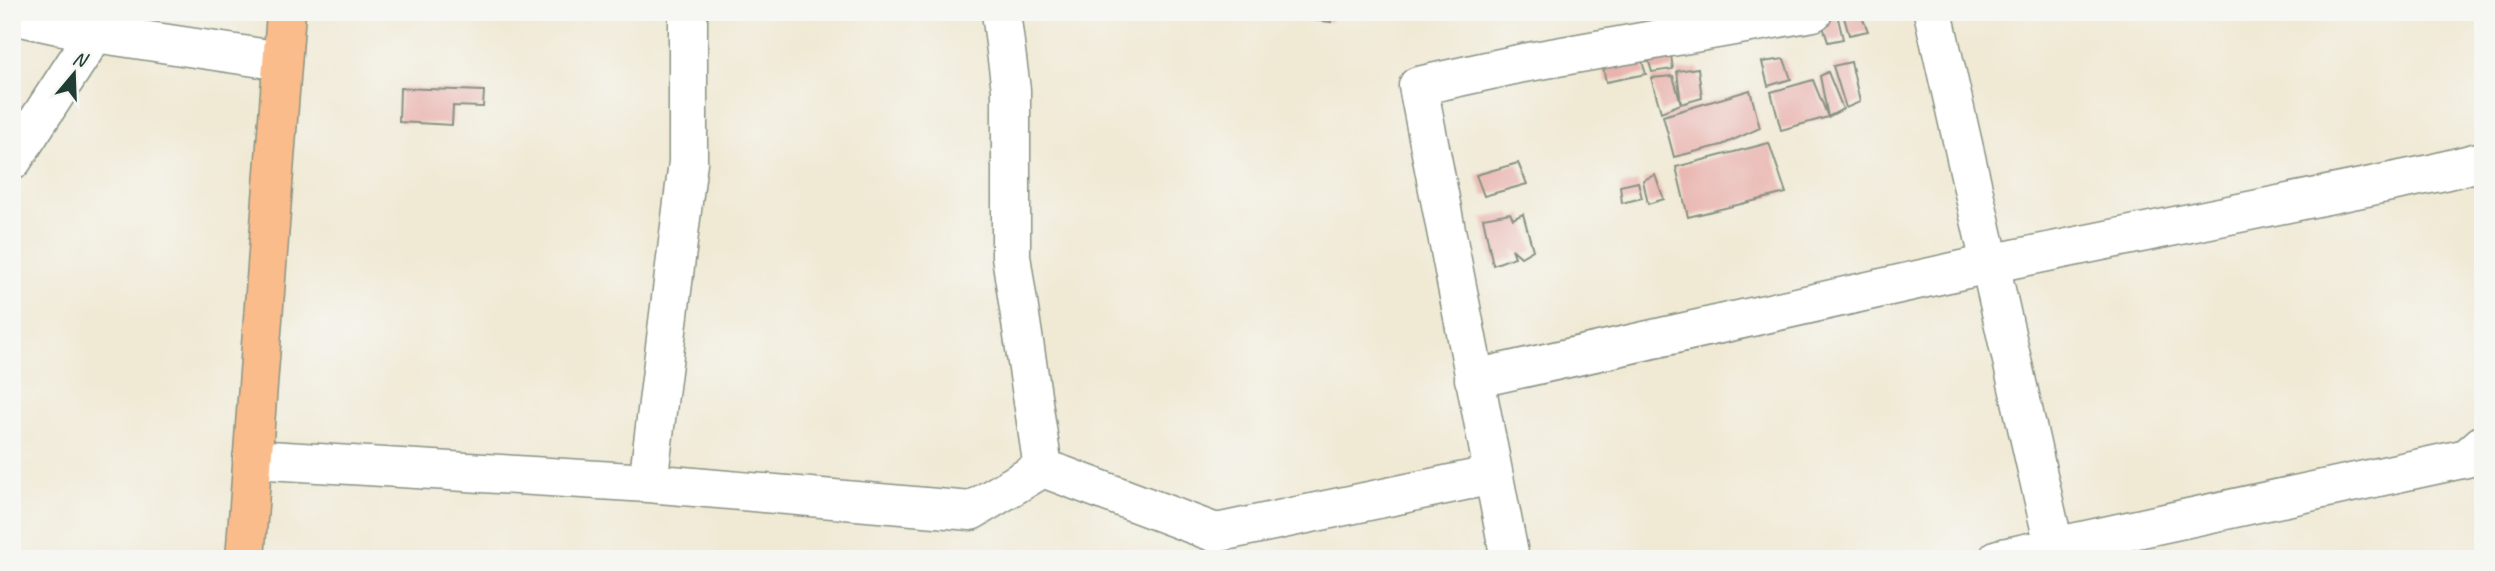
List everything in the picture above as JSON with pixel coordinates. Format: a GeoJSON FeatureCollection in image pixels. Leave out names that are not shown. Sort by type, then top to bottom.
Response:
{"type":"FeatureCollection","features":[{"type":"Feature","properties":{"kind":"main road"},"geometry":{"type":"LineString","coordinates":[[245,559],[286,12]]}},
{"type":"Feature","properties":{"kind":"street"},"geometry":{"type":"LineString","coordinates":[[648,483],[688,162],[688,12]]}},
{"type":"Feature","properties":{"kind":"street"},"geometry":{"type":"LineString","coordinates":[[1000,12],[1011,90],[1010,256],[1042,468]]}},
{"type":"Feature","properties":{"kind":"street"},"geometry":{"type":"LineString","coordinates":[[1510,559],[1418,86],[1523,63],[1813,12]]}},
{"type":"Feature","properties":{"kind":"street"},"geometry":{"type":"LineString","coordinates":[[1933,12],[2055,553]]}},
{"type":"Feature","properties":{"kind":"street"},"geometry":{"type":"LineString","coordinates":[[12,15],[95,33],[282,61]]}},
{"type":"Feature","properties":{"kind":"street"},"geometry":{"type":"LineString","coordinates":[[12,161],[95,33]]}},
{"type":"Feature","properties":{"kind":"street"},"geometry":{"type":"LineString","coordinates":[[1474,379],[1989,264],[2483,161]]}},
{"type":"Feature","properties":{"kind":"street"},"geometry":{"type":"LineString","coordinates":[[1998,559],[2055,553],[2467,458],[2483,444]]}},
{"type":"Feature","properties":{"kind":"street"},"geometry":{"type":"LineString","coordinates":[[252,459],[648,483],[971,511],[1042,468]]}},
{"type":"Feature","properties":{"kind":"street"},"geometry":{"type":"LineString","coordinates":[[1042,468],[1216,533],[1493,475]]}},
{"type":"Feature","properties":{"kind":"building"},"geometry":{"type":"Polygon","coordinates":[[[1285,12],[1331,12],[1331,22],[1284,16],[1285,12]]]}},
{"type":"Feature","properties":{"kind":"building"},"geometry":{"type":"Polygon","coordinates":[[[1860,12],[1868,31],[1849,35],[1843,14],[1860,12]]]}},
{"type":"Feature","properties":{"kind":"building"},"geometry":{"type":"Polygon","coordinates":[[[1837,14],[1843,39],[1828,42],[1822,23],[1837,14]]]}},
{"type":"Feature","properties":{"kind":"building"},"geometry":{"type":"Polygon","coordinates":[[[1670,49],[1673,69],[1652,72],[1646,52],[1670,49]]]}},
{"type":"Feature","properties":{"kind":"building"},"geometry":{"type":"Polygon","coordinates":[[[1640,55],[1646,74],[1606,82],[1602,63],[1640,55]]]}},
{"type":"Feature","properties":{"kind":"building"},"geometry":{"type":"Polygon","coordinates":[[[1784,59],[1791,79],[1768,86],[1762,62],[1784,59]]]}},
{"type":"Feature","properties":{"kind":"building"},"geometry":{"type":"Polygon","coordinates":[[[1851,62],[1860,102],[1846,108],[1833,66],[1851,62]]]}},
{"type":"Feature","properties":{"kind":"building"},"geometry":{"type":"Polygon","coordinates":[[[1698,68],[1702,98],[1681,104],[1677,71],[1698,68]]]}},
{"type":"Feature","properties":{"kind":"building"},"geometry":{"type":"Polygon","coordinates":[[[1828,72],[1843,109],[1828,117],[1820,76],[1828,72]]]}},
{"type":"Feature","properties":{"kind":"building"},"geometry":{"type":"Polygon","coordinates":[[[1673,76],[1681,104],[1661,112],[1651,78],[1673,76]]]}},
{"type":"Feature","properties":{"kind":"building"},"geometry":{"type":"Polygon","coordinates":[[[1813,80],[1828,117],[1781,130],[1771,92],[1813,80]]]}},
{"type":"Feature","properties":{"kind":"building"},"geometry":{"type":"Polygon","coordinates":[[[400,88],[484,91],[483,107],[453,106],[452,125],[399,122],[400,88]]]}},
{"type":"Feature","properties":{"kind":"building"},"geometry":{"type":"Polygon","coordinates":[[[1750,90],[1760,128],[1722,145],[1674,157],[1663,116],[1750,90]]]}},
{"type":"Feature","properties":{"kind":"building"},"geometry":{"type":"Polygon","coordinates":[[[1769,143],[1786,193],[1688,217],[1676,167],[1769,143]]]}},
{"type":"Feature","properties":{"kind":"building"},"geometry":{"type":"Polygon","coordinates":[[[1518,163],[1527,184],[1484,196],[1476,175],[1518,163]]]}},
{"type":"Feature","properties":{"kind":"building"},"geometry":{"type":"Polygon","coordinates":[[[1655,175],[1664,199],[1648,204],[1643,180],[1655,175]]]}},
{"type":"Feature","properties":{"kind":"building"},"geometry":{"type":"Polygon","coordinates":[[[1638,182],[1642,198],[1622,203],[1620,186],[1638,182]]]}},
{"type":"Feature","properties":{"kind":"building"},"geometry":{"type":"Polygon","coordinates":[[[1510,213],[1513,219],[1523,214],[1533,250],[1521,257],[1512,249],[1515,257],[1493,265],[1483,218],[1510,213]]]}}]}
